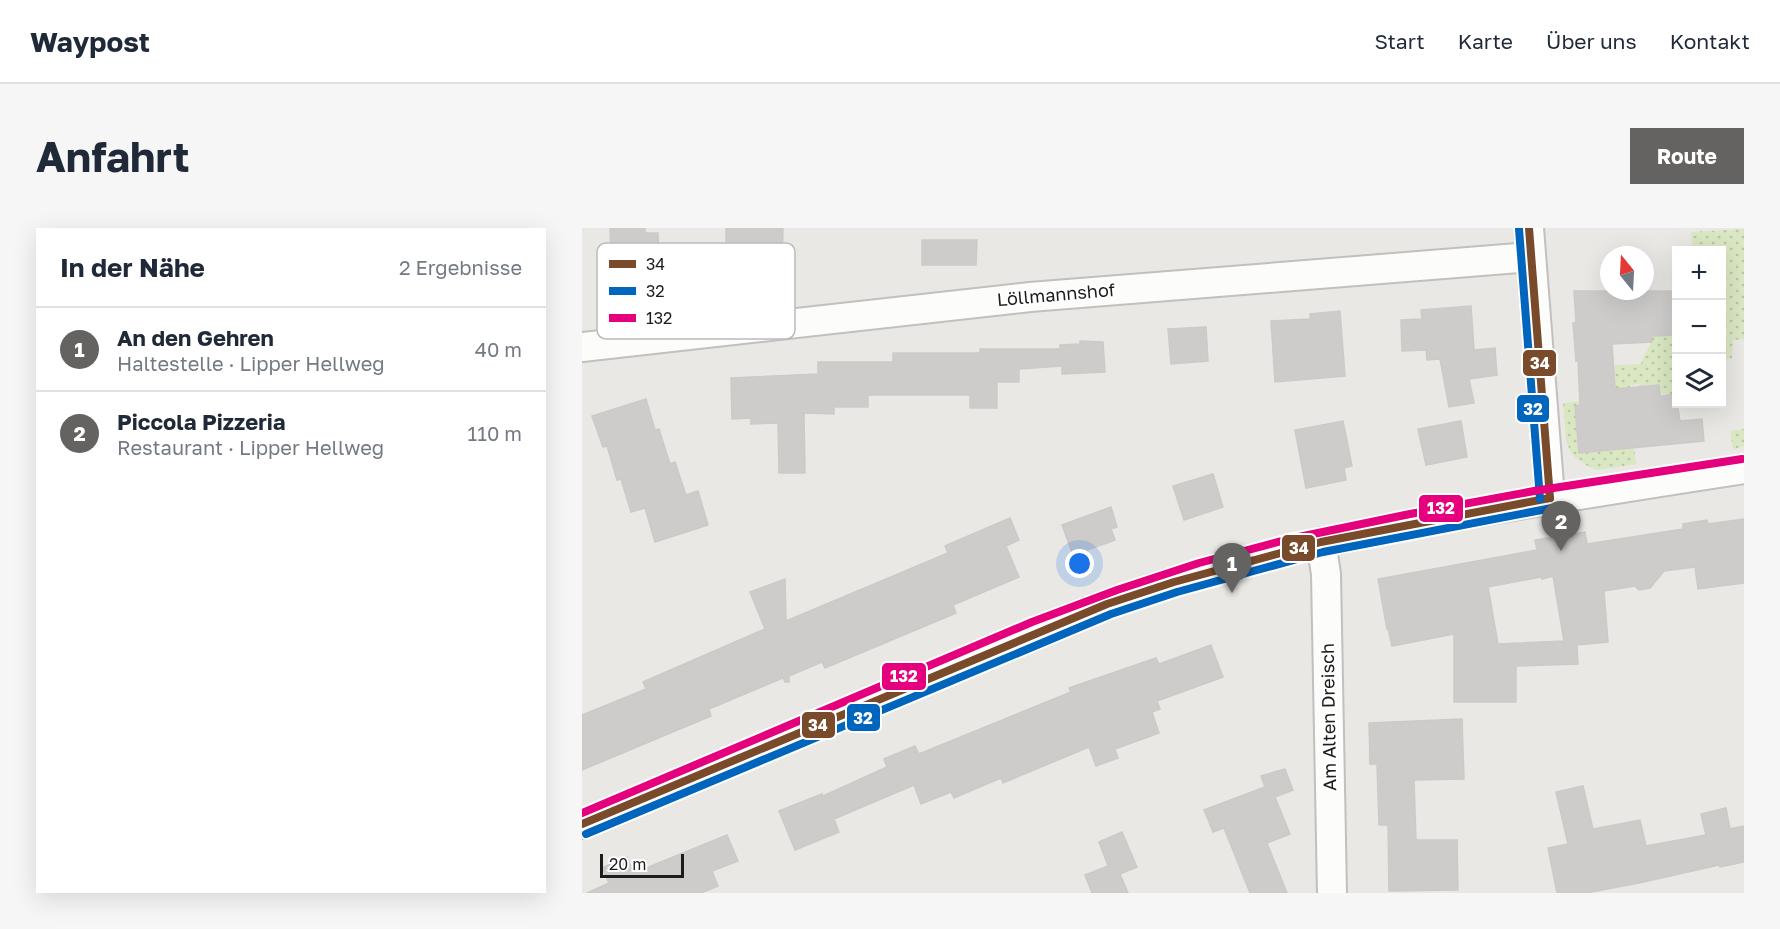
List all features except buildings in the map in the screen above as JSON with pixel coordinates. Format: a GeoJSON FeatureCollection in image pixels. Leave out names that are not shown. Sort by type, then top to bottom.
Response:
{"type":"FeatureCollection","features":[{"type":"Feature","properties":{"kind":"street"},"geometry":{"type":"LineString","coordinates":[[1529,228],[1550,498]]}},
{"type":"Feature","properties":{"kind":"street","name":"Löllmannshof"},"geometry":{"type":"LineString","coordinates":[[795,323],[1030,297],[1531,257]]}},
{"type":"Feature","properties":{"kind":"street","name":"Löllmannshof"},"geometry":{"type":"LineString","coordinates":[[582,347],[654,339]]}},
{"type":"Feature","properties":{"kind":"street"},"geometry":{"type":"LineString","coordinates":[[582,824],[1036,632],[1107,604],[1174,582],[1321,542],[1550,498],[1744,469]]}},
{"type":"Feature","properties":{"kind":"street","name":"Am Alten Dreisch"},"geometry":{"type":"LineString","coordinates":[[1321,542],[1326,574],[1332,893]]}},
{"type":"Feature","properties":{"kind":"green space"},"geometry":{"type":"Polygon","coordinates":[[[1744,229],[1744,339],[1733,340],[1732,358],[1726,359],[1726,246],[1693,246],[1691,232],[1744,229]]]}},
{"type":"Feature","properties":{"kind":"green space"},"geometry":{"type":"Polygon","coordinates":[[[1672,335],[1672,394],[1660,394],[1639,387],[1639,384],[1630,385],[1630,402],[1575,406],[1579,452],[1634,448],[1636,464],[1597,470],[1589,467],[1571,453],[1566,441],[1563,403],[1583,401],[1614,371],[1614,365],[1641,364],[1651,336],[1672,335]]]}},
{"type":"Feature","properties":{"kind":"green space"},"geometry":{"type":"Polygon","coordinates":[[[1744,429],[1744,447],[1733,449],[1730,431],[1744,429]]]}},
{"type":"Feature","properties":{"kind":"transit line","name":"34"},"geometry":{"type":"LineString","coordinates":[[1529,228],[1550,498]]}},
{"type":"Feature","properties":{"kind":"transit line","name":"32"},"geometry":{"type":"LineString","coordinates":[[1519,229],[1540,499]]}},
{"type":"Feature","properties":{"kind":"transit line","name":"132"},"geometry":{"type":"LineString","coordinates":[[582,813],[1032,622],[1117,590],[1199,563],[1289,539],[1410,514],[1534,491],[1742,459]]}},
{"type":"Feature","properties":{"kind":"transit line","name":"34"},"geometry":{"type":"LineString","coordinates":[[582,824],[1107,604],[1174,582],[1321,542],[1550,498]]}},
{"type":"Feature","properties":{"kind":"transit line","name":"32"},"geometry":{"type":"LineString","coordinates":[[586,834],[1111,614],[1177,592],[1323,552],[1552,508]]}},
{"type":"Feature","properties":{"kind":"place","name":"Piccola Pizzeria"},"geometry":{"type":"Point","coordinates":[1561,551]}},
{"type":"Feature","properties":{"kind":"place","name":"An den Gehren"},"geometry":{"type":"Point","coordinates":[1232,593]}}]}
